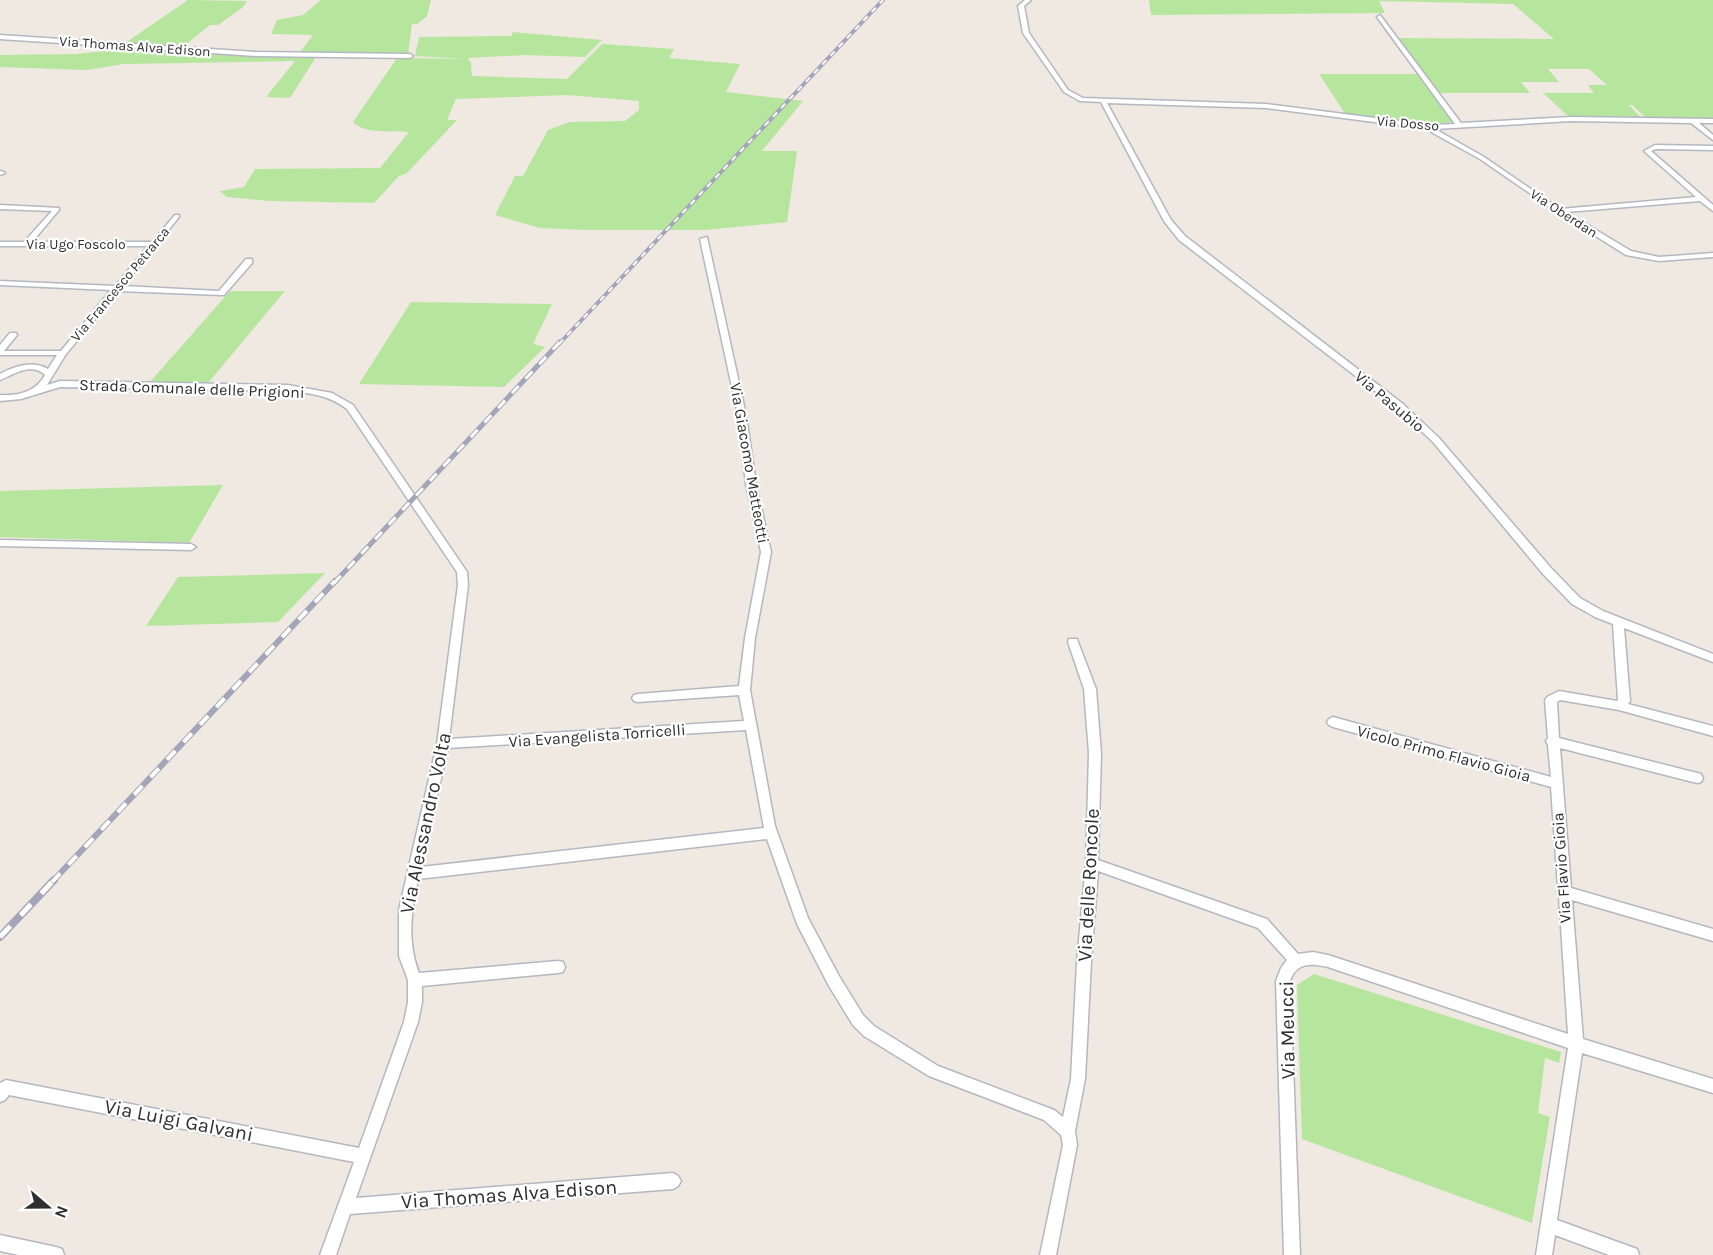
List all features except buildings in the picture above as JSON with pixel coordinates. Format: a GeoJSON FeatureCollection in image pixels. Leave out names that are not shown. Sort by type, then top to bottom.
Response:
{"type":"FeatureCollection","features":[{"type":"Feature","properties":{"kind":"street","name":"Via Dosso"},"geometry":{"type":"LineString","coordinates":[[1028,0],[1021,6],[1023,26],[1066,91],[1082,100],[1266,106],[1430,127],[1571,119],[1713,121]]}},
{"type":"Feature","properties":{"kind":"street"},"geometry":{"type":"LineString","coordinates":[[1380,17],[1459,125]]}},
{"type":"Feature","properties":{"kind":"street","name":"Via Thomas Alva Edison"},"geometry":{"type":"LineString","coordinates":[[0,38],[271,54],[410,56]]}},
{"type":"Feature","properties":{"kind":"street","name":"Via Pasubio"},"geometry":{"type":"LineString","coordinates":[[1104,102],[1168,221],[1182,238],[1400,406],[1436,440],[1546,571],[1576,601],[1599,614],[1713,658]]}},
{"type":"Feature","properties":{"kind":"street"},"geometry":{"type":"LineString","coordinates":[[1693,121],[1711,135]]}},
{"type":"Feature","properties":{"kind":"street","name":"Via Oberdan"},"geometry":{"type":"LineString","coordinates":[[1430,127],[1482,158],[1619,249],[1639,256],[1659,259],[1713,255]]}},
{"type":"Feature","properties":{"kind":"street"},"geometry":{"type":"LineString","coordinates":[[1713,148],[1655,147],[1647,151],[1713,209]]}},
{"type":"Feature","properties":{"kind":"street"},"geometry":{"type":"LineString","coordinates":[[1559,211],[1701,199]]}},
{"type":"Feature","properties":{"kind":"street"},"geometry":{"type":"LineString","coordinates":[[0,207],[57,209],[26,244]]}},
{"type":"Feature","properties":{"kind":"street","name":"Via Francesco Petrarca"},"geometry":{"type":"LineString","coordinates":[[35,391],[43,385],[63,353],[177,216]]}},
{"type":"Feature","properties":{"kind":"street","name":"Via Giacomo Matteotti"},"geometry":{"type":"LineString","coordinates":[[704,239],[742,415],[751,484],[766,552],[750,638],[744,690],[771,833],[802,920],[834,981],[858,1020],[869,1031],[934,1071],[1049,1115],[1068,1131]]}},
{"type":"Feature","properties":{"kind":"street","name":"Via Ugo Foscolo"},"geometry":{"type":"LineString","coordinates":[[0,244],[153,244]]}},
{"type":"Feature","properties":{"kind":"street"},"geometry":{"type":"LineString","coordinates":[[0,283],[221,293],[249,261]]}},
{"type":"Feature","properties":{"kind":"street"},"geometry":{"type":"LineString","coordinates":[[0,352],[14,335]]}},
{"type":"Feature","properties":{"kind":"street"},"geometry":{"type":"LineString","coordinates":[[0,352],[63,353]]}},
{"type":"Feature","properties":{"kind":"street","name":"Via Francesco Petrarca"},"geometry":{"type":"LineString","coordinates":[[1,376],[18,369],[51,361],[63,353]]}},
{"type":"Feature","properties":{"kind":"street"},"geometry":{"type":"LineString","coordinates":[[33,367],[41,368],[60,384]]}},
{"type":"Feature","properties":{"kind":"street"},"geometry":{"type":"LineString","coordinates":[[0,400],[60,384]]}},
{"type":"Feature","properties":{"kind":"street","name":"Strada Comunale delle Prigioni"},"geometry":{"type":"LineString","coordinates":[[60,384],[288,388],[319,392],[339,398],[350,407],[414,499]]}},
{"type":"Feature","properties":{"kind":"street","name":"Via Alessandro Volta"},"geometry":{"type":"LineString","coordinates":[[328,1255],[411,1022],[415,1002],[414,980],[406,956],[405,910],[443,744],[463,585],[462,572],[414,499]]}},
{"type":"Feature","properties":{"kind":"street"},"geometry":{"type":"LineString","coordinates":[[0,543],[191,547]]}},
{"type":"Feature","properties":{"kind":"street"},"geometry":{"type":"LineString","coordinates":[[1618,621],[1624,701],[1619,706]]}},
{"type":"Feature","properties":{"kind":"street","name":"Via delle Roncole"},"geometry":{"type":"LineString","coordinates":[[1068,1131],[1078,1079],[1092,863],[1095,753],[1090,689],[1073,642]]}},
{"type":"Feature","properties":{"kind":"street"},"geometry":{"type":"LineString","coordinates":[[638,698],[744,690]]}},
{"type":"Feature","properties":{"kind":"street","name":"Via Flavio Gioia"},"geometry":{"type":"LineString","coordinates":[[1544,1255],[1576,1044],[1555,783],[1551,700],[1558,695],[1619,706]]}},
{"type":"Feature","properties":{"kind":"street"},"geometry":{"type":"LineString","coordinates":[[1619,706],[1713,730]]}},
{"type":"Feature","properties":{"kind":"street","name":"Vicolo Primo Flavio Gioia"},"geometry":{"type":"LineString","coordinates":[[1333,722],[1555,783]]}},
{"type":"Feature","properties":{"kind":"street","name":"Via Evangelista Torricelli"},"geometry":{"type":"LineString","coordinates":[[443,744],[750,725]]}},
{"type":"Feature","properties":{"kind":"street"},"geometry":{"type":"LineString","coordinates":[[1552,741],[1696,778]]}},
{"type":"Feature","properties":{"kind":"street"},"geometry":{"type":"LineString","coordinates":[[413,873],[771,833]]}},
{"type":"Feature","properties":{"kind":"street"},"geometry":{"type":"LineString","coordinates":[[1092,863],[1262,923],[1295,960]]}},
{"type":"Feature","properties":{"kind":"street"},"geometry":{"type":"LineString","coordinates":[[1563,892],[1713,935]]}},
{"type":"Feature","properties":{"kind":"street","name":"Via Meucci"},"geometry":{"type":"LineString","coordinates":[[1292,1255],[1283,981],[1287,968],[1295,960],[1307,957],[1328,961],[1576,1044],[1713,1086]]}},
{"type":"Feature","properties":{"kind":"street"},"geometry":{"type":"LineString","coordinates":[[414,980],[558,967]]}},
{"type":"Feature","properties":{"kind":"street","name":"Via Luigi Galvani"},"geometry":{"type":"LineString","coordinates":[[0,1095],[6,1087],[362,1156]]}},
{"type":"Feature","properties":{"kind":"street"},"geometry":{"type":"LineString","coordinates":[[1048,1255],[1070,1145],[1068,1131]]}},
{"type":"Feature","properties":{"kind":"street","name":"Via Thomas Alva Edison"},"geometry":{"type":"LineString","coordinates":[[345,1207],[673,1181]]}},
{"type":"Feature","properties":{"kind":"street"},"geometry":{"type":"LineString","coordinates":[[1548,1226],[1630,1255]]}},
{"type":"Feature","properties":{"kind":"street"},"geometry":{"type":"LineString","coordinates":[[0,1243],[56,1255]]}},
{"type":"Feature","properties":{"kind":"green space"},"geometry":{"type":"Polygon","coordinates":[[[188,0],[247,1],[242,8],[218,25],[210,25],[179,50],[316,57],[290,98],[266,97],[295,61],[124,64],[87,70],[0,67],[0,55],[77,54],[115,50],[188,0]]]}},
{"type":"Feature","properties":{"kind":"green space"},"geometry":{"type":"Polygon","coordinates":[[[321,0],[431,0],[427,16],[417,24],[412,24],[408,54],[298,55],[313,35],[271,34],[277,20],[303,15],[321,0]]]}},
{"type":"Feature","properties":{"kind":"green space"},"geometry":{"type":"Polygon","coordinates":[[[1149,0],[1713,0],[1713,120],[1646,118],[1632,105],[1629,105],[1641,118],[1569,117],[1543,93],[1594,93],[1588,85],[1607,85],[1589,69],[1548,69],[1559,82],[1521,82],[1530,93],[1434,93],[1455,122],[1420,125],[1346,115],[1319,74],[1423,74],[1398,38],[1554,39],[1513,4],[1379,1],[1385,13],[1151,15],[1149,0]]]}},
{"type":"Feature","properties":{"kind":"green space"},"geometry":{"type":"Polygon","coordinates":[[[513,32],[602,40],[585,57],[525,55],[468,58],[471,63],[472,76],[567,79],[602,44],[674,49],[669,58],[740,64],[726,92],[803,101],[762,151],[797,151],[787,222],[705,230],[585,230],[540,228],[495,215],[515,176],[523,176],[548,130],[570,122],[625,121],[639,110],[639,101],[567,95],[456,99],[447,120],[457,120],[406,174],[399,176],[374,203],[269,201],[227,197],[220,191],[244,187],[255,169],[380,168],[409,132],[365,129],[353,122],[397,58],[465,59],[415,56],[419,37],[511,36],[513,32]]]}},
{"type":"Feature","properties":{"kind":"green space"},"geometry":{"type":"Polygon","coordinates":[[[230,291],[285,291],[208,383],[150,382],[230,291]]]}},
{"type":"Feature","properties":{"kind":"green space"},"geometry":{"type":"Polygon","coordinates":[[[411,302],[552,304],[533,344],[545,347],[504,387],[359,384],[411,302]]]}},
{"type":"Feature","properties":{"kind":"green space"},"geometry":{"type":"Polygon","coordinates":[[[223,485],[189,543],[0,537],[0,491],[223,485]]]}},
{"type":"Feature","properties":{"kind":"green space"},"geometry":{"type":"Polygon","coordinates":[[[325,573],[278,622],[146,626],[178,577],[325,573]]]}},
{"type":"Feature","properties":{"kind":"green space"},"geometry":{"type":"Polygon","coordinates":[[[1314,974],[1561,1052],[1559,1063],[1545,1058],[1538,1113],[1550,1117],[1532,1223],[1302,1139],[1297,985],[1314,974]]]}},
{"type":"Feature","properties":{"kind":"railway"},"geometry":{"type":"LineString","coordinates":[[559,344],[883,0]]}},
{"type":"Feature","properties":{"kind":"railway"},"geometry":{"type":"LineString","coordinates":[[334,583],[560,342]]}},
{"type":"Feature","properties":{"kind":"railway"},"geometry":{"type":"LineString","coordinates":[[52,882],[335,581]]}},
{"type":"Feature","properties":{"kind":"railway"},"geometry":{"type":"LineString","coordinates":[[0,937],[54,880]]}}]}
